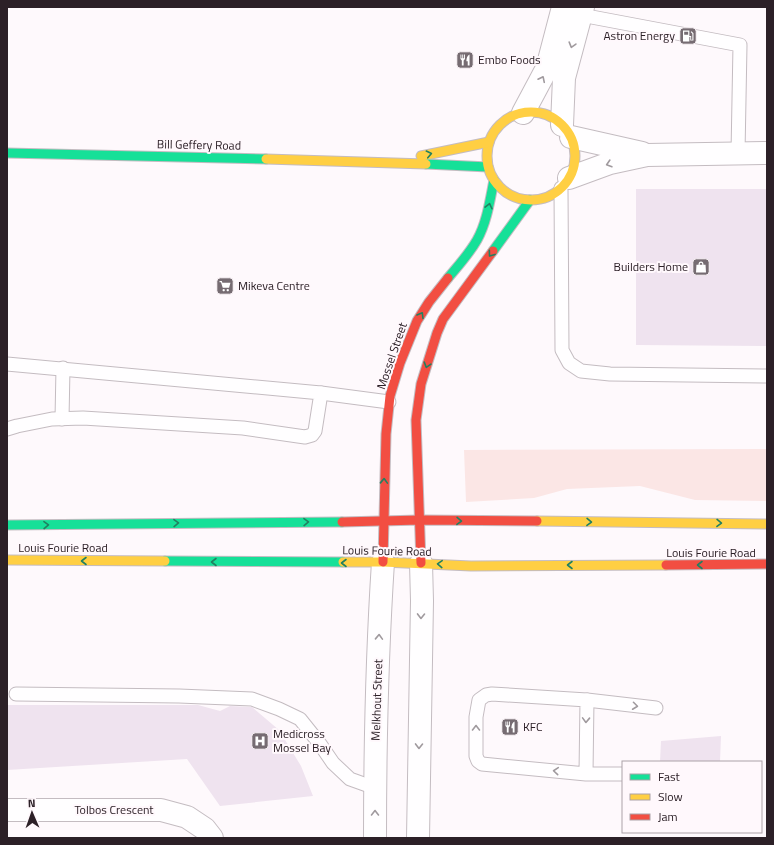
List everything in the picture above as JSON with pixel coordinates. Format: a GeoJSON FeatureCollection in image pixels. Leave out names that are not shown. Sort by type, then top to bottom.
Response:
{"type":"FeatureCollection","features":[{"type":"Feature","properties":{"kind":"street"},"geometry":{"type":"LineString","coordinates":[[523,113],[575,10]]}},
{"type":"Feature","properties":{"kind":"street"},"geometry":{"type":"LineString","coordinates":[[565,183],[574,165],[575,151],[566,131],[564,78],[575,10]]}},
{"type":"Feature","properties":{"kind":"street"},"geometry":{"type":"LineString","coordinates":[[647,155],[566,131],[551,117],[537,112],[523,113],[512,116],[502,123],[495,131],[489,142],[487,153],[488,167],[494,180],[513,196],[530,200],[546,197],[565,183],[610,163],[647,155],[767,153]]}},
{"type":"Feature","properties":{"kind":"street","name":"Bill Geffery Road"},"geometry":{"type":"LineString","coordinates":[[391,162],[489,142]]}},
{"type":"Feature","properties":{"kind":"street","name":"Bill Geffery Road"},"geometry":{"type":"LineString","coordinates":[[7,153],[391,162],[488,167]]}},
{"type":"Feature","properties":{"kind":"street","name":"Mossel Street"},"geometry":{"type":"LineString","coordinates":[[383,562],[386,431],[389,402],[394,382],[407,344],[418,320],[429,302],[472,248],[482,231],[489,208],[494,180]]}},
{"type":"Feature","properties":{"kind":"street"},"geometry":{"type":"LineString","coordinates":[[418,838],[422,601],[416,420],[421,384],[443,319],[530,200]]}},
{"type":"Feature","properties":{"kind":"street","name":"Louis Fourie Road"},"geometry":{"type":"LineString","coordinates":[[7,525],[333,522],[383,520],[767,524]]}},
{"type":"Feature","properties":{"kind":"street","name":"Louis Fourie Road"},"geometry":{"type":"LineString","coordinates":[[7,560],[383,562],[471,566],[767,564]]}},
{"type":"Feature","properties":{"kind":"street","name":"Melkhout Street"},"geometry":{"type":"LineString","coordinates":[[375,838],[380,601],[383,562]]}},
{"type":"Feature","properties":{"kind":"street","name":"Tolbos Crescent"},"geometry":{"type":"LineString","coordinates":[[7,810],[161,810],[187,816],[205,829],[212,838]]}},
{"type":"Feature","properties":{"kind":"lane"},"geometry":{"type":"LineString","coordinates":[[575,10],[740,45],[738,153]]}},
{"type":"Feature","properties":{"kind":"lane"},"geometry":{"type":"LineString","coordinates":[[565,183],[562,350],[569,363],[581,371],[610,374],[767,376]]}},
{"type":"Feature","properties":{"kind":"lane"},"geometry":{"type":"LineString","coordinates":[[7,364],[321,393],[389,402]]}},
{"type":"Feature","properties":{"kind":"lane"},"geometry":{"type":"LineString","coordinates":[[62,419],[63,368]]}},
{"type":"Feature","properties":{"kind":"lane"},"geometry":{"type":"LineString","coordinates":[[7,430],[17,426],[52,419],[83,418],[243,428],[305,438],[312,435],[315,431],[321,393]]}},
{"type":"Feature","properties":{"kind":"lane"},"geometry":{"type":"LineString","coordinates":[[16,694],[180,696],[252,699],[300,719],[333,763],[350,779],[375,788]]}},
{"type":"Feature","properties":{"kind":"lane"},"geometry":{"type":"LineString","coordinates":[[622,774],[586,774],[482,764],[478,761],[476,756],[476,717],[479,700],[486,695],[492,694],[587,700],[656,708]]}},
{"type":"Feature","properties":{"kind":"lane"},"geometry":{"type":"LineString","coordinates":[[586,774],[587,700]]}},
{"type":"Feature","properties":{"kind":"shaded area"},"geometry":{"type":"Polygon","coordinates":[[[767,449],[767,501],[695,500],[640,486],[567,489],[534,498],[466,502],[464,450],[767,449]]]}},
{"type":"Feature","properties":{"kind":"building","name":"Builders Home"},"geometry":{"type":"Polygon","coordinates":[[[636,189],[767,189],[767,346],[636,345],[636,189]]]}},
{"type":"Feature","properties":{"kind":"building"},"geometry":{"type":"Polygon","coordinates":[[[7,705],[198,705],[220,711],[230,706],[252,707],[279,730],[301,766],[313,796],[220,806],[187,759],[7,770],[7,705]]]}},
{"type":"Feature","properties":{"kind":"building"},"geometry":{"type":"Polygon","coordinates":[[[721,736],[720,761],[660,761],[661,741],[721,736]]]}},
{"type":"Feature","properties":{"kind":"traffic: fast"},"geometry":{"type":"LineString","coordinates":[[7,153],[266,159]]}},
{"type":"Feature","properties":{"kind":"traffic: fast"},"geometry":{"type":"LineString","coordinates":[[426,164],[488,167]]}},
{"type":"Feature","properties":{"kind":"traffic: fast"},"geometry":{"type":"LineString","coordinates":[[448,278],[477,240],[488,211],[494,180]]}},
{"type":"Feature","properties":{"kind":"traffic: fast"},"geometry":{"type":"LineString","coordinates":[[493,251],[530,200]]}},
{"type":"Feature","properties":{"kind":"traffic: fast"},"geometry":{"type":"LineString","coordinates":[[7,525],[342,522]]}},
{"type":"Feature","properties":{"kind":"traffic: fast"},"geometry":{"type":"LineString","coordinates":[[165,561],[343,562]]}},
{"type":"Feature","properties":{"kind":"traffic: slow"},"geometry":{"type":"LineString","coordinates":[[531,112],[548,116],[562,125],[571,139],[575,156],[571,173],[562,187],[548,196],[531,200],[514,196],[500,187],[491,173],[487,156],[491,139],[500,125],[514,116],[531,112]]}},
{"type":"Feature","properties":{"kind":"traffic: slow"},"geometry":{"type":"LineString","coordinates":[[421,156],[489,142]]}},
{"type":"Feature","properties":{"kind":"traffic: slow"},"geometry":{"type":"LineString","coordinates":[[266,159],[426,164]]}},
{"type":"Feature","properties":{"kind":"traffic: slow"},"geometry":{"type":"LineString","coordinates":[[537,521],[767,524]]}},
{"type":"Feature","properties":{"kind":"traffic: slow"},"geometry":{"type":"LineString","coordinates":[[7,560],[165,561]]}},
{"type":"Feature","properties":{"kind":"traffic: slow"},"geometry":{"type":"LineString","coordinates":[[343,562],[383,562],[471,566],[666,565]]}},
{"type":"Feature","properties":{"kind":"traffic: jam"},"geometry":{"type":"LineString","coordinates":[[421,563],[416,420],[421,384],[443,319],[493,251]]}},
{"type":"Feature","properties":{"kind":"traffic: jam"},"geometry":{"type":"LineString","coordinates":[[383,562],[386,434],[390,396],[400,363],[417,321],[429,302],[448,278]]}},
{"type":"Feature","properties":{"kind":"traffic: jam"},"geometry":{"type":"LineString","coordinates":[[342,522],[420,520],[537,521]]}},
{"type":"Feature","properties":{"kind":"traffic: jam"},"geometry":{"type":"LineString","coordinates":[[666,565],[767,564]]}},
{"type":"Feature","properties":{"kind":"place","name":"Astron Energy"},"geometry":{"type":"Point","coordinates":[688,36]}},
{"type":"Feature","properties":{"kind":"place","name":"Embo Foods"},"geometry":{"type":"Point","coordinates":[465,60]}},
{"type":"Feature","properties":{"kind":"place","name":"Builders Home"},"geometry":{"type":"Point","coordinates":[701,267]}},
{"type":"Feature","properties":{"kind":"place","name":"Mikeva Centre"},"geometry":{"type":"Point","coordinates":[225,286]}},
{"type":"Feature","properties":{"kind":"place","name":"KFC"},"geometry":{"type":"Point","coordinates":[510,727]}},
{"type":"Feature","properties":{"kind":"place","name":"Medicross Mossel Bay"},"geometry":{"type":"Point","coordinates":[260,741]}}]}
